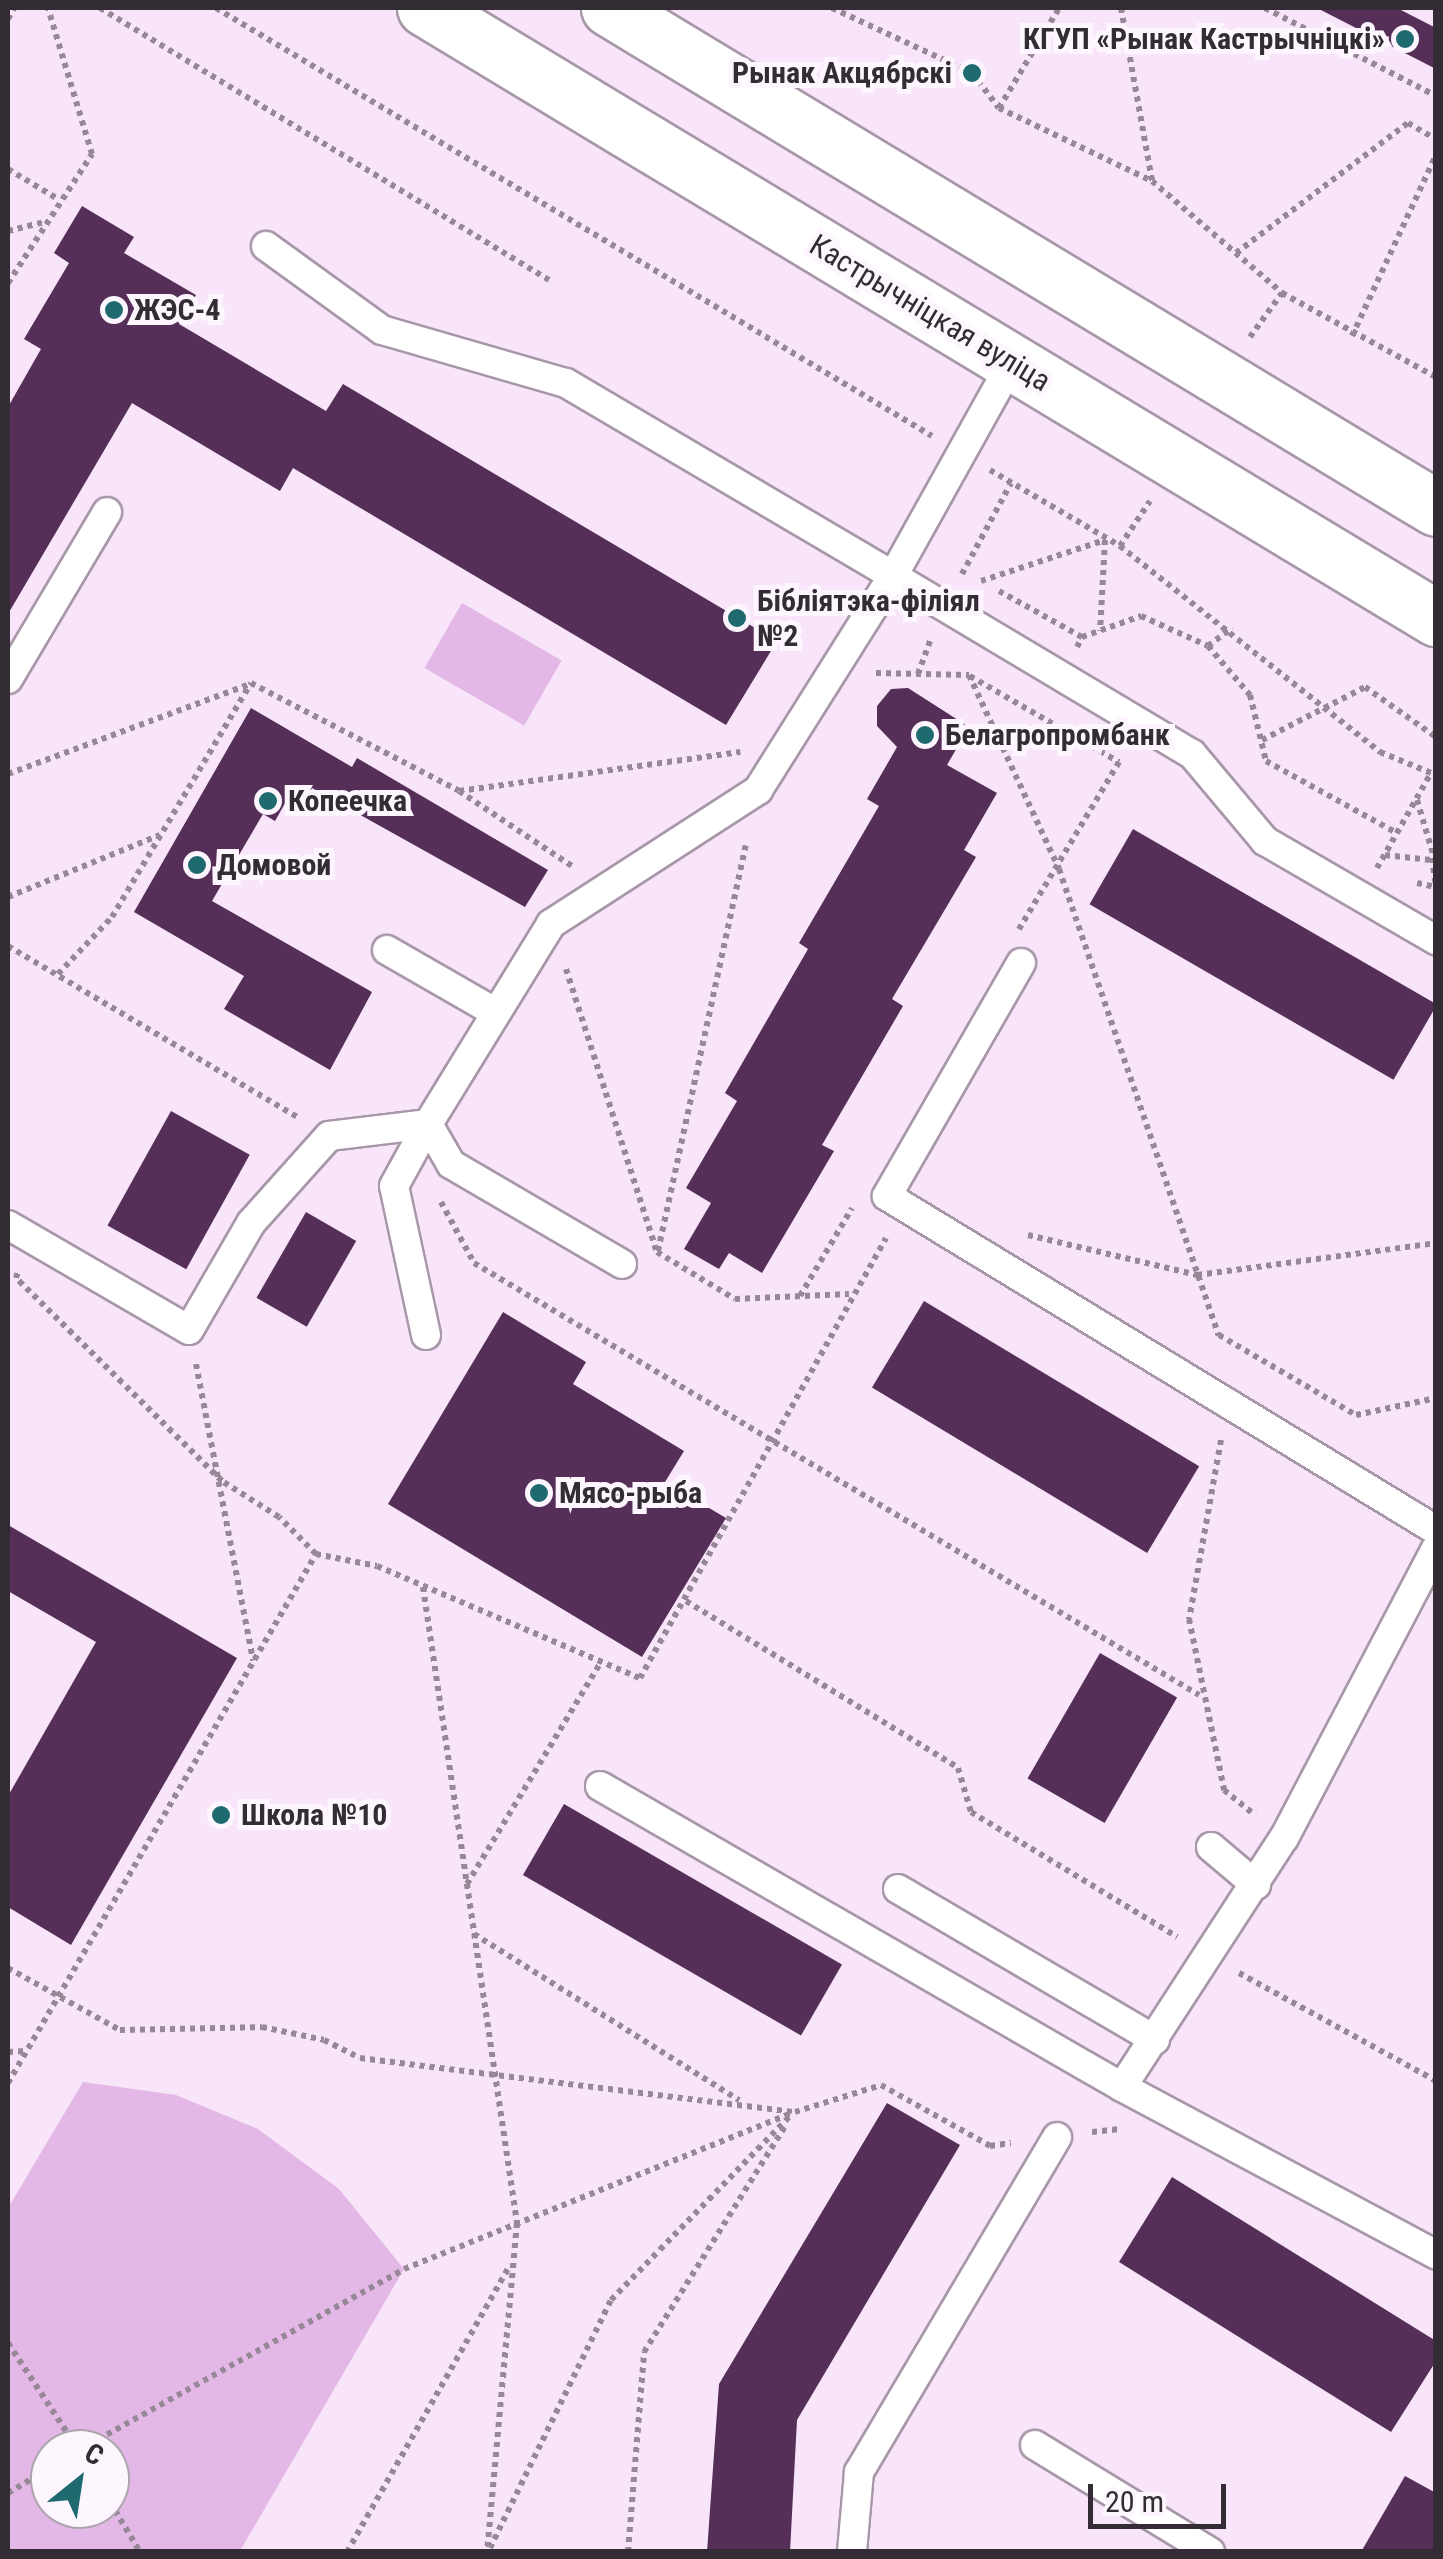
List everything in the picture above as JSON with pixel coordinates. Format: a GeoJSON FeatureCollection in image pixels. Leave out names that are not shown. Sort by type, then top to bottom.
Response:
{"type":"FeatureCollection","features":[{"type":"Feature","properties":{"kind":"main road","name":"Кастрычніцкая вуліца"},"geometry":{"type":"LineString","coordinates":[[425,8],[1436,618]]}},
{"type":"Feature","properties":{"kind":"main road"},"geometry":{"type":"LineString","coordinates":[[609,8],[1436,508]]}},
{"type":"Feature","properties":{"kind":"lane"},"geometry":{"type":"LineString","coordinates":[[266,246],[382,330],[566,383],[893,576],[1192,754],[1265,840],[1436,940]]}},
{"type":"Feature","properties":{"kind":"lane"},"geometry":{"type":"LineString","coordinates":[[426,1336],[394,1186],[493,1011],[551,924],[758,790],[893,576],[1012,362]]}},
{"type":"Feature","properties":{"kind":"lane"},"geometry":{"type":"LineString","coordinates":[[8,679],[108,512]]}},
{"type":"Feature","properties":{"kind":"lane"},"geometry":{"type":"LineString","coordinates":[[387,950],[493,1011]]}},
{"type":"Feature","properties":{"kind":"lane"},"geometry":{"type":"LineString","coordinates":[[1021,963],[887,1196],[1436,1530]]}},
{"type":"Feature","properties":{"kind":"lane"},"geometry":{"type":"LineString","coordinates":[[428,1124],[451,1164],[622,1264]]}},
{"type":"Feature","properties":{"kind":"lane"},"geometry":{"type":"LineString","coordinates":[[8,1225],[189,1330],[251,1224],[329,1136],[428,1124]]}},
{"type":"Feature","properties":{"kind":"lane"},"geometry":{"type":"LineString","coordinates":[[1122,2087],[1284,1838],[1436,1549]]}},
{"type":"Feature","properties":{"kind":"lane"},"geometry":{"type":"LineString","coordinates":[[600,1786],[1122,2087],[1436,2255]]}},
{"type":"Feature","properties":{"kind":"lane"},"geometry":{"type":"LineString","coordinates":[[1211,1847],[1256,1885]]}},
{"type":"Feature","properties":{"kind":"lane"},"geometry":{"type":"LineString","coordinates":[[898,1889],[1156,2040]]}},
{"type":"Feature","properties":{"kind":"lane"},"geometry":{"type":"LineString","coordinates":[[852,2552],[859,2472],[1057,2136]]}},
{"type":"Feature","properties":{"kind":"lane"},"geometry":{"type":"LineString","coordinates":[[1035,2445],[1210,2552]]}},
{"type":"Feature","properties":{"kind":"path"},"geometry":{"type":"LineString","coordinates":[[8,18],[14,8]]}},
{"type":"Feature","properties":{"kind":"path"},"geometry":{"type":"LineString","coordinates":[[8,283],[58,200],[92,154],[48,8]]}},
{"type":"Feature","properties":{"kind":"path"},"geometry":{"type":"LineString","coordinates":[[100,8],[549,280]]}},
{"type":"Feature","properties":{"kind":"path"},"geometry":{"type":"LineString","coordinates":[[216,8],[1105,540],[1232,628],[1380,752],[1433,774],[1361,897]]}},
{"type":"Feature","properties":{"kind":"path"},"geometry":{"type":"LineString","coordinates":[[832,8],[972,73],[999,108],[1152,181],[1282,293],[1352,336],[1436,377]]}},
{"type":"Feature","properties":{"kind":"path"},"geometry":{"type":"LineString","coordinates":[[999,108],[1059,8]]}},
{"type":"Feature","properties":{"kind":"path"},"geometry":{"type":"LineString","coordinates":[[1122,8],[1152,181]]}},
{"type":"Feature","properties":{"kind":"path"},"geometry":{"type":"LineString","coordinates":[[1265,8],[1436,96]]}},
{"type":"Feature","properties":{"kind":"path"},"geometry":{"type":"LineString","coordinates":[[1236,253],[1408,123],[1436,139]]}},
{"type":"Feature","properties":{"kind":"path"},"geometry":{"type":"LineString","coordinates":[[1352,336],[1436,155]]}},
{"type":"Feature","properties":{"kind":"path"},"geometry":{"type":"LineString","coordinates":[[8,169],[58,200]]}},
{"type":"Feature","properties":{"kind":"path"},"geometry":{"type":"LineString","coordinates":[[8,231],[44,222]]}},
{"type":"Feature","properties":{"kind":"path"},"geometry":{"type":"LineString","coordinates":[[1263,318],[1282,293]]}},
{"type":"Feature","properties":{"kind":"path"},"geometry":{"type":"LineString","coordinates":[[981,581],[1105,540]]}},
{"type":"Feature","properties":{"kind":"path"},"geometry":{"type":"LineString","coordinates":[[1100,631],[1105,540]]}},
{"type":"Feature","properties":{"kind":"path"},"geometry":{"type":"LineString","coordinates":[[963,572],[1082,637]]}},
{"type":"Feature","properties":{"kind":"path"},"geometry":{"type":"LineString","coordinates":[[1041,715],[1082,637],[1140,616],[1208,646],[1250,694],[1266,761],[1397,833]]}},
{"type":"Feature","properties":{"kind":"path"},"geometry":{"type":"LineString","coordinates":[[1208,646],[1232,628]]}},
{"type":"Feature","properties":{"kind":"path"},"geometry":{"type":"LineString","coordinates":[[865,684],[876,673],[969,675],[1119,762],[1059,869],[1003,953],[1021,963]]}},
{"type":"Feature","properties":{"kind":"path"},"geometry":{"type":"LineString","coordinates":[[969,675],[1059,869],[1220,1335],[1228,1402],[1189,1619],[1199,1695],[1224,1790],[1284,1838]]}},
{"type":"Feature","properties":{"kind":"path"},"geometry":{"type":"LineString","coordinates":[[58,974],[112,917],[251,683]]}},
{"type":"Feature","properties":{"kind":"path"},"geometry":{"type":"LineString","coordinates":[[8,774],[251,683],[459,791],[576,869],[551,924],[657,1252],[736,1299],[850,1294]]}},
{"type":"Feature","properties":{"kind":"path"},"geometry":{"type":"LineString","coordinates":[[1262,740],[1322,704],[1365,687],[1436,736]]}},
{"type":"Feature","properties":{"kind":"path"},"geometry":{"type":"LineString","coordinates":[[459,791],[784,747]]}},
{"type":"Feature","properties":{"kind":"path"},"geometry":{"type":"LineString","coordinates":[[657,1252],[758,790]]}},
{"type":"Feature","properties":{"kind":"path"},"geometry":{"type":"LineString","coordinates":[[1416,799],[1433,855],[1436,885]]}},
{"type":"Feature","properties":{"kind":"path"},"geometry":{"type":"LineString","coordinates":[[8,897],[161,834]]}},
{"type":"Feature","properties":{"kind":"path"},"geometry":{"type":"LineString","coordinates":[[1385,854],[1433,855]]}},
{"type":"Feature","properties":{"kind":"path"},"geometry":{"type":"LineString","coordinates":[[8,946],[282,1108]]}},
{"type":"Feature","properties":{"kind":"path"},"geometry":{"type":"LineString","coordinates":[[399,1177],[442,1203],[474,1263],[1199,1695]]}},
{"type":"Feature","properties":{"kind":"path"},"geometry":{"type":"LineString","coordinates":[[20,1264],[16,1278],[222,1481],[279,1517],[316,1554],[378,1566],[640,1678],[686,1601],[770,1436],[850,1294],[906,1206]]}},
{"type":"Feature","properties":{"kind":"path"},"geometry":{"type":"LineString","coordinates":[[1022,1234],[1197,1275],[1436,1243]]}},
{"type":"Feature","properties":{"kind":"path"},"geometry":{"type":"LineString","coordinates":[[189,1330],[222,1481],[253,1662]]}},
{"type":"Feature","properties":{"kind":"path"},"geometry":{"type":"LineString","coordinates":[[1220,1335],[1356,1416],[1436,1398]]}},
{"type":"Feature","properties":{"kind":"path"},"geometry":{"type":"LineString","coordinates":[[8,2083],[316,1554]]}},
{"type":"Feature","properties":{"kind":"path"},"geometry":{"type":"LineString","coordinates":[[423,1586],[516,2223],[488,2552]]}},
{"type":"Feature","properties":{"kind":"path"},"geometry":{"type":"LineString","coordinates":[[686,1601],[958,1768],[972,1812],[1210,1957],[1436,2081]]}},
{"type":"Feature","properties":{"kind":"path"},"geometry":{"type":"LineString","coordinates":[[466,1885],[600,1662]]}},
{"type":"Feature","properties":{"kind":"path"},"geometry":{"type":"LineString","coordinates":[[474,1934],[744,2103]]}},
{"type":"Feature","properties":{"kind":"path"},"geometry":{"type":"LineString","coordinates":[[8,1968],[120,2030],[262,2027],[324,2040],[360,2058],[795,2112]]}},
{"type":"Feature","properties":{"kind":"path"},"geometry":{"type":"LineString","coordinates":[[8,2052],[27,2051]]}},
{"type":"Feature","properties":{"kind":"path"},"geometry":{"type":"LineString","coordinates":[[116,2429],[404,2269],[795,2112],[880,2086],[990,2146],[1057,2136]]}},
{"type":"Feature","properties":{"kind":"path"},"geometry":{"type":"LineString","coordinates":[[488,2552],[611,2300],[795,2112]]}},
{"type":"Feature","properties":{"kind":"path"},"geometry":{"type":"LineString","coordinates":[[628,2552],[644,2352],[795,2112]]}},
{"type":"Feature","properties":{"kind":"path"},"geometry":{"type":"LineString","coordinates":[[347,2552],[513,2260]]}},
{"type":"Feature","properties":{"kind":"path"},"geometry":{"type":"LineString","coordinates":[[8,2343],[66,2429]]}},
{"type":"Feature","properties":{"kind":"path"},"geometry":{"type":"LineString","coordinates":[[8,2494],[30,2480]]}},
{"type":"Feature","properties":{"kind":"path"},"geometry":{"type":"LineString","coordinates":[[126,2529],[140,2552]]}},
{"type":"Feature","properties":{"kind":"shaded area"},"geometry":{"type":"Polygon","coordinates":[[[462,603],[562,660],[524,725],[424,668],[462,603]]]}},
{"type":"Feature","properties":{"kind":"shaded area"},"geometry":{"type":"Polygon","coordinates":[[[83,2082],[176,2095],[258,2129],[339,2189],[404,2269],[240,2551],[8,2551],[8,2208],[83,2082]]]}},
{"type":"Feature","properties":{"kind":"building","name":"КГУП «Рынак Кастрычніцкі»"},"geometry":{"type":"Polygon","coordinates":[[[1317,8],[1397,8],[1436,28],[1436,69],[1317,8]]]}},
{"type":"Feature","properties":{"kind":"building"},"geometry":{"type":"Polygon","coordinates":[[[82,206],[134,237],[124,253],[196,295],[179,324],[326,411],[343,384],[777,641],[726,725],[293,468],[280,491],[132,403],[8,614],[8,407],[41,349],[24,339],[69,263],[54,253],[82,206]]]}},
{"type":"Feature","properties":{"kind":"building"},"geometry":{"type":"Polygon","coordinates":[[[908,688],[969,727],[947,765],[997,793],[964,850],[976,857],[892,999],[903,1006],[822,1145],[834,1151],[762,1273],[729,1253],[719,1269],[684,1249],[711,1203],[686,1188],[737,1101],[725,1093],[808,949],[799,943],[879,806],[867,799],[897,747],[877,726],[877,706],[891,689],[908,688]]]}},
{"type":"Feature","properties":{"kind":"building"},"geometry":{"type":"Polygon","coordinates":[[[251,708],[352,767],[357,758],[548,870],[525,907],[312,788],[307,797],[293,789],[275,821],[263,814],[212,901],[372,992],[330,1070],[224,1009],[244,976],[134,912],[251,708]]]}},
{"type":"Feature","properties":{"kind":"building"},"geometry":{"type":"Polygon","coordinates":[[[1133,829],[1436,1004],[1393,1080],[1090,904],[1133,829]]]}},
{"type":"Feature","properties":{"kind":"building"},"geometry":{"type":"Polygon","coordinates":[[[171,1111],[250,1155],[186,1269],[107,1226],[171,1111]]]}},
{"type":"Feature","properties":{"kind":"building"},"geometry":{"type":"Polygon","coordinates":[[[306,1212],[356,1241],[307,1327],[256,1298],[306,1212]]]}},
{"type":"Feature","properties":{"kind":"building"},"geometry":{"type":"Polygon","coordinates":[[[924,1301],[1199,1466],[1147,1553],[872,1388],[924,1301]]]}},
{"type":"Feature","properties":{"kind":"building","name":"Мясо-рыба"},"geometry":{"type":"Polygon","coordinates":[[[503,1312],[586,1362],[573,1384],[684,1451],[665,1482],[726,1518],[642,1657],[388,1504],[503,1312]]]}},
{"type":"Feature","properties":{"kind":"building"},"geometry":{"type":"Polygon","coordinates":[[[8,1525],[237,1658],[71,1945],[8,1907],[8,1796],[96,1642],[8,1591],[8,1525]]]}},
{"type":"Feature","properties":{"kind":"building"},"geometry":{"type":"Polygon","coordinates":[[[1100,1653],[1177,1698],[1105,1823],[1028,1779],[1100,1653]]]}},
{"type":"Feature","properties":{"kind":"building"},"geometry":{"type":"Polygon","coordinates":[[[564,1804],[842,1964],[801,2036],[523,1875],[564,1804]]]}},
{"type":"Feature","properties":{"kind":"building"},"geometry":{"type":"Polygon","coordinates":[[[887,2103],[960,2145],[797,2420],[790,2552],[707,2552],[719,2384],[887,2103]]]}},
{"type":"Feature","properties":{"kind":"building"},"geometry":{"type":"Polygon","coordinates":[[[1172,2177],[1436,2341],[1436,2361],[1391,2432],[1119,2262],[1172,2177]]]}},
{"type":"Feature","properties":{"kind":"building"},"geometry":{"type":"Polygon","coordinates":[[[1405,2476],[1436,2493],[1436,2552],[1361,2552],[1405,2476]]]}},
{"type":"Feature","properties":{"kind":"place","name":"КГУП «Рынак Кастрычніцкі»"},"geometry":{"type":"Point","coordinates":[1405,39]}},
{"type":"Feature","properties":{"kind":"place","name":"Рынак Акцябрскі"},"geometry":{"type":"Point","coordinates":[972,73]}},
{"type":"Feature","properties":{"kind":"place","name":"ЖЭС-4"},"geometry":{"type":"Point","coordinates":[114,310]}},
{"type":"Feature","properties":{"kind":"place","name":"Бібліятэка-філіял №2"},"geometry":{"type":"Point","coordinates":[737,618]}},
{"type":"Feature","properties":{"kind":"place","name":"Белагропромбанк"},"geometry":{"type":"Point","coordinates":[925,735]}},
{"type":"Feature","properties":{"kind":"place","name":"Копеечка"},"geometry":{"type":"Point","coordinates":[268,801]}},
{"type":"Feature","properties":{"kind":"place","name":"Домовой"},"geometry":{"type":"Point","coordinates":[197,865]}},
{"type":"Feature","properties":{"kind":"place","name":"Мясо-рыба"},"geometry":{"type":"Point","coordinates":[539,1493]}},
{"type":"Feature","properties":{"kind":"place","name":"Школа №10"},"geometry":{"type":"Point","coordinates":[221,1815]}}]}
